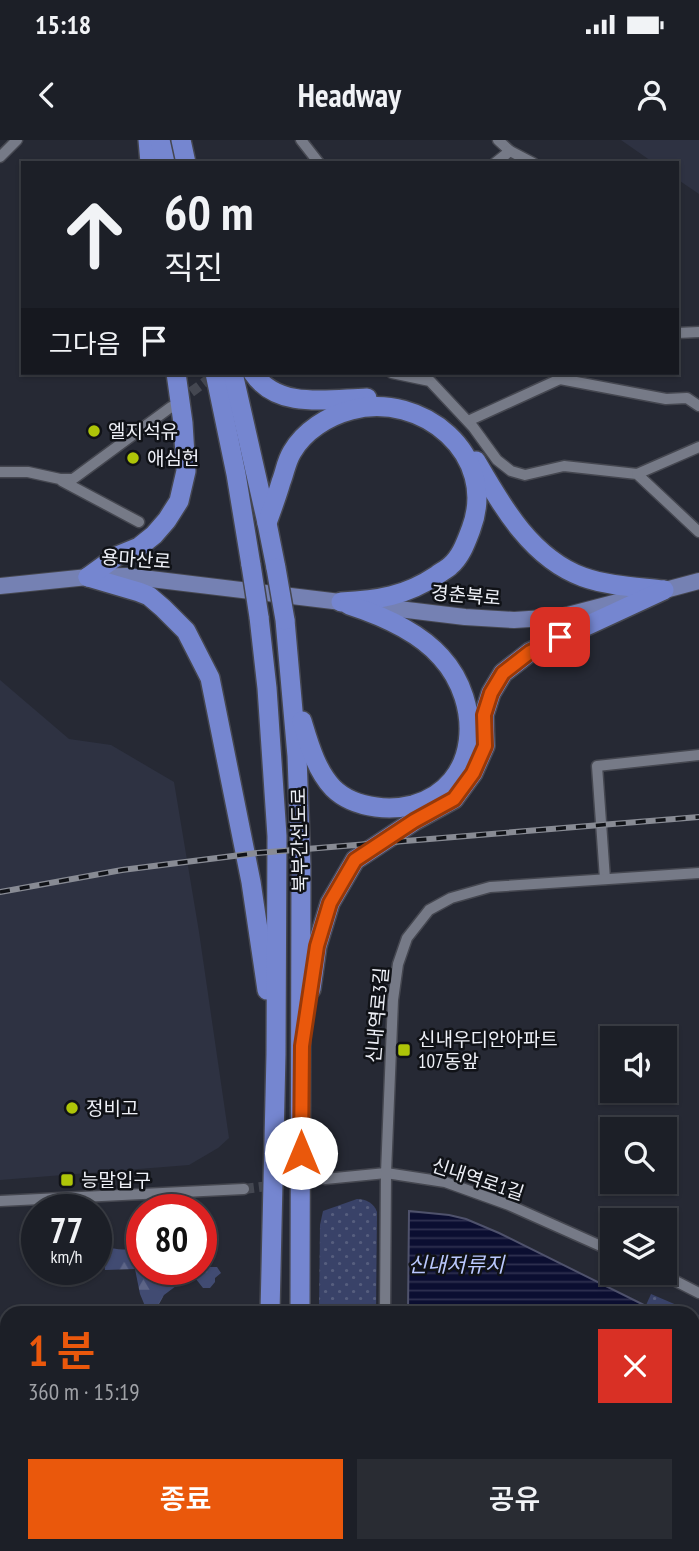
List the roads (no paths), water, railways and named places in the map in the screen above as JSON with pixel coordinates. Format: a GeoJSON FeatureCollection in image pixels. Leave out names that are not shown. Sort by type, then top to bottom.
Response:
{"type":"FeatureCollection","features":[{"type":"Feature","properties":{"kind":"highway"},"geometry":{"type":"LineString","coordinates":[[148,140],[150,161]]}},
{"type":"Feature","properties":{"kind":"highway"},"geometry":{"type":"LineString","coordinates":[[160,140],[165,161]]}},
{"type":"Feature","properties":{"kind":"highway"},"geometry":{"type":"LineString","coordinates":[[181,140],[186,161]]}},
{"type":"Feature","properties":{"kind":"highway"},"geometry":{"type":"LineString","coordinates":[[88,577],[117,556],[139,547],[155,535],[179,501],[186,471],[176,375]]}},
{"type":"Feature","properties":{"kind":"highway","name":"북부간선도로"},"geometry":{"type":"LineString","coordinates":[[215,375],[236,474],[259,617],[267,688],[277,836],[276,1054],[270,1306]]}},
{"type":"Feature","properties":{"kind":"highway","name":"북부간선도로"},"geometry":{"type":"LineString","coordinates":[[233,375],[267,523],[285,620],[297,756],[302,1046],[300,1306]]}},
{"type":"Feature","properties":{"kind":"highway"},"geometry":{"type":"LineString","coordinates":[[254,375],[273,391],[289,398],[386,398],[427,406],[459,432],[519,530],[555,562],[583,577],[607,583],[664,590]]}},
{"type":"Feature","properties":{"kind":"highway"},"geometry":{"type":"LineString","coordinates":[[267,523],[292,452],[309,433],[331,417],[357,408],[374,406],[415,413],[432,421],[458,444],[471,469],[477,489],[473,524],[459,556],[450,566],[426,582],[403,593],[373,600],[341,602]]}},
{"type":"Feature","properties":{"kind":"highway"},"geometry":{"type":"LineString","coordinates":[[88,577],[149,596],[186,631],[210,678],[251,882],[276,1054]]}},
{"type":"Feature","properties":{"kind":"highway"},"geometry":{"type":"LineString","coordinates":[[302,1046],[317,946],[330,903],[355,860],[414,821],[454,799],[473,773],[485,746],[484,715],[491,693],[503,673],[530,652],[664,590]]}},
{"type":"Feature","properties":{"kind":"highway"},"geometry":{"type":"LineString","coordinates":[[291,688],[314,758],[335,789],[346,797],[367,805],[394,809],[428,801],[448,787],[454,779],[467,751],[470,734],[468,710],[453,672],[440,655],[404,629],[341,602]]}},
{"type":"Feature","properties":{"kind":"main road","name":"용마산로"},"geometry":{"type":"LineString","coordinates":[[0,586],[126,576],[268,594]]}},
{"type":"Feature","properties":{"kind":"main road","name":"경춘북로"},"geometry":{"type":"LineString","coordinates":[[268,594],[465,617],[514,620],[560,617],[699,581]]}},
{"type":"Feature","properties":{"kind":"street"},"geometry":{"type":"LineString","coordinates":[[0,157],[17,140]]}},
{"type":"Feature","properties":{"kind":"street"},"geometry":{"type":"LineString","coordinates":[[301,140],[317,161]]}},
{"type":"Feature","properties":{"kind":"street"},"geometry":{"type":"LineString","coordinates":[[498,140],[510,151],[529,161]]}},
{"type":"Feature","properties":{"kind":"street"},"geometry":{"type":"LineString","coordinates":[[498,161],[510,151]]}},
{"type":"Feature","properties":{"kind":"street"},"geometry":{"type":"LineString","coordinates":[[679,333],[699,332]]}},
{"type":"Feature","properties":{"kind":"street"},"geometry":{"type":"LineString","coordinates":[[414,375],[435,377],[497,460],[518,474],[525,475],[564,466],[637,474],[699,447]]}},
{"type":"Feature","properties":{"kind":"street"},"geometry":{"type":"LineString","coordinates":[[468,421],[565,376],[666,399],[687,398],[699,406]]}},
{"type":"Feature","properties":{"kind":"street"},"geometry":{"type":"LineString","coordinates":[[0,472],[28,472],[73,479],[171,407]]}},
{"type":"Feature","properties":{"kind":"street"},"geometry":{"type":"LineString","coordinates":[[637,474],[699,532]]}},
{"type":"Feature","properties":{"kind":"street"},"geometry":{"type":"LineString","coordinates":[[60,479],[139,522]]}},
{"type":"Feature","properties":{"kind":"street"},"geometry":{"type":"LineString","coordinates":[[606,879],[597,766],[699,755]]}},
{"type":"Feature","properties":{"kind":"street","name":"신내역로3길"},"geometry":{"type":"LineString","coordinates":[[385,1306],[386,1173],[393,1000],[397,964],[407,938],[429,910],[451,898],[490,887],[699,873]]}},
{"type":"Feature","properties":{"kind":"street","name":"신내역로1길"},"geometry":{"type":"LineString","coordinates":[[325,1179],[386,1173],[445,1182],[509,1205],[600,1246]]}},
{"type":"Feature","properties":{"kind":"street"},"geometry":{"type":"LineString","coordinates":[[0,1201],[244,1189]]}},
{"type":"Feature","properties":{"kind":"street"},"geometry":{"type":"LineString","coordinates":[[677,1282],[699,1293]]}},
{"type":"Feature","properties":{"kind":"water","name":"신내저류지"},"geometry":{"type":"Polygon","coordinates":[[[409,1211],[466,1219],[646,1306],[408,1306],[409,1211]]]}},
{"type":"Feature","properties":{"kind":"tunnel"},"geometry":{"type":"LineString","coordinates":[[179,401],[214,375]]}},
{"type":"Feature","properties":{"kind":"tunnel"},"geometry":{"type":"LineString","coordinates":[[244,1189],[325,1179]]}},
{"type":"Feature","properties":{"kind":"railway"},"geometry":{"type":"LineString","coordinates":[[0,892],[122,870],[257,853],[699,817]]}},
{"type":"Feature","properties":{"kind":"place","name":"엘지석유"},"geometry":{"type":"Point","coordinates":[94,431]}},
{"type":"Feature","properties":{"kind":"place","name":"애심헌"},"geometry":{"type":"Point","coordinates":[133,458]}},
{"type":"Feature","properties":{"kind":"place","name":"신내우디안아파트 107동앞"},"geometry":{"type":"Point","coordinates":[404,1050]}},
{"type":"Feature","properties":{"kind":"place","name":"정비고"},"geometry":{"type":"Point","coordinates":[72,1108]}},
{"type":"Feature","properties":{"kind":"place","name":"능말입구"},"geometry":{"type":"Point","coordinates":[67,1180]}}]}
